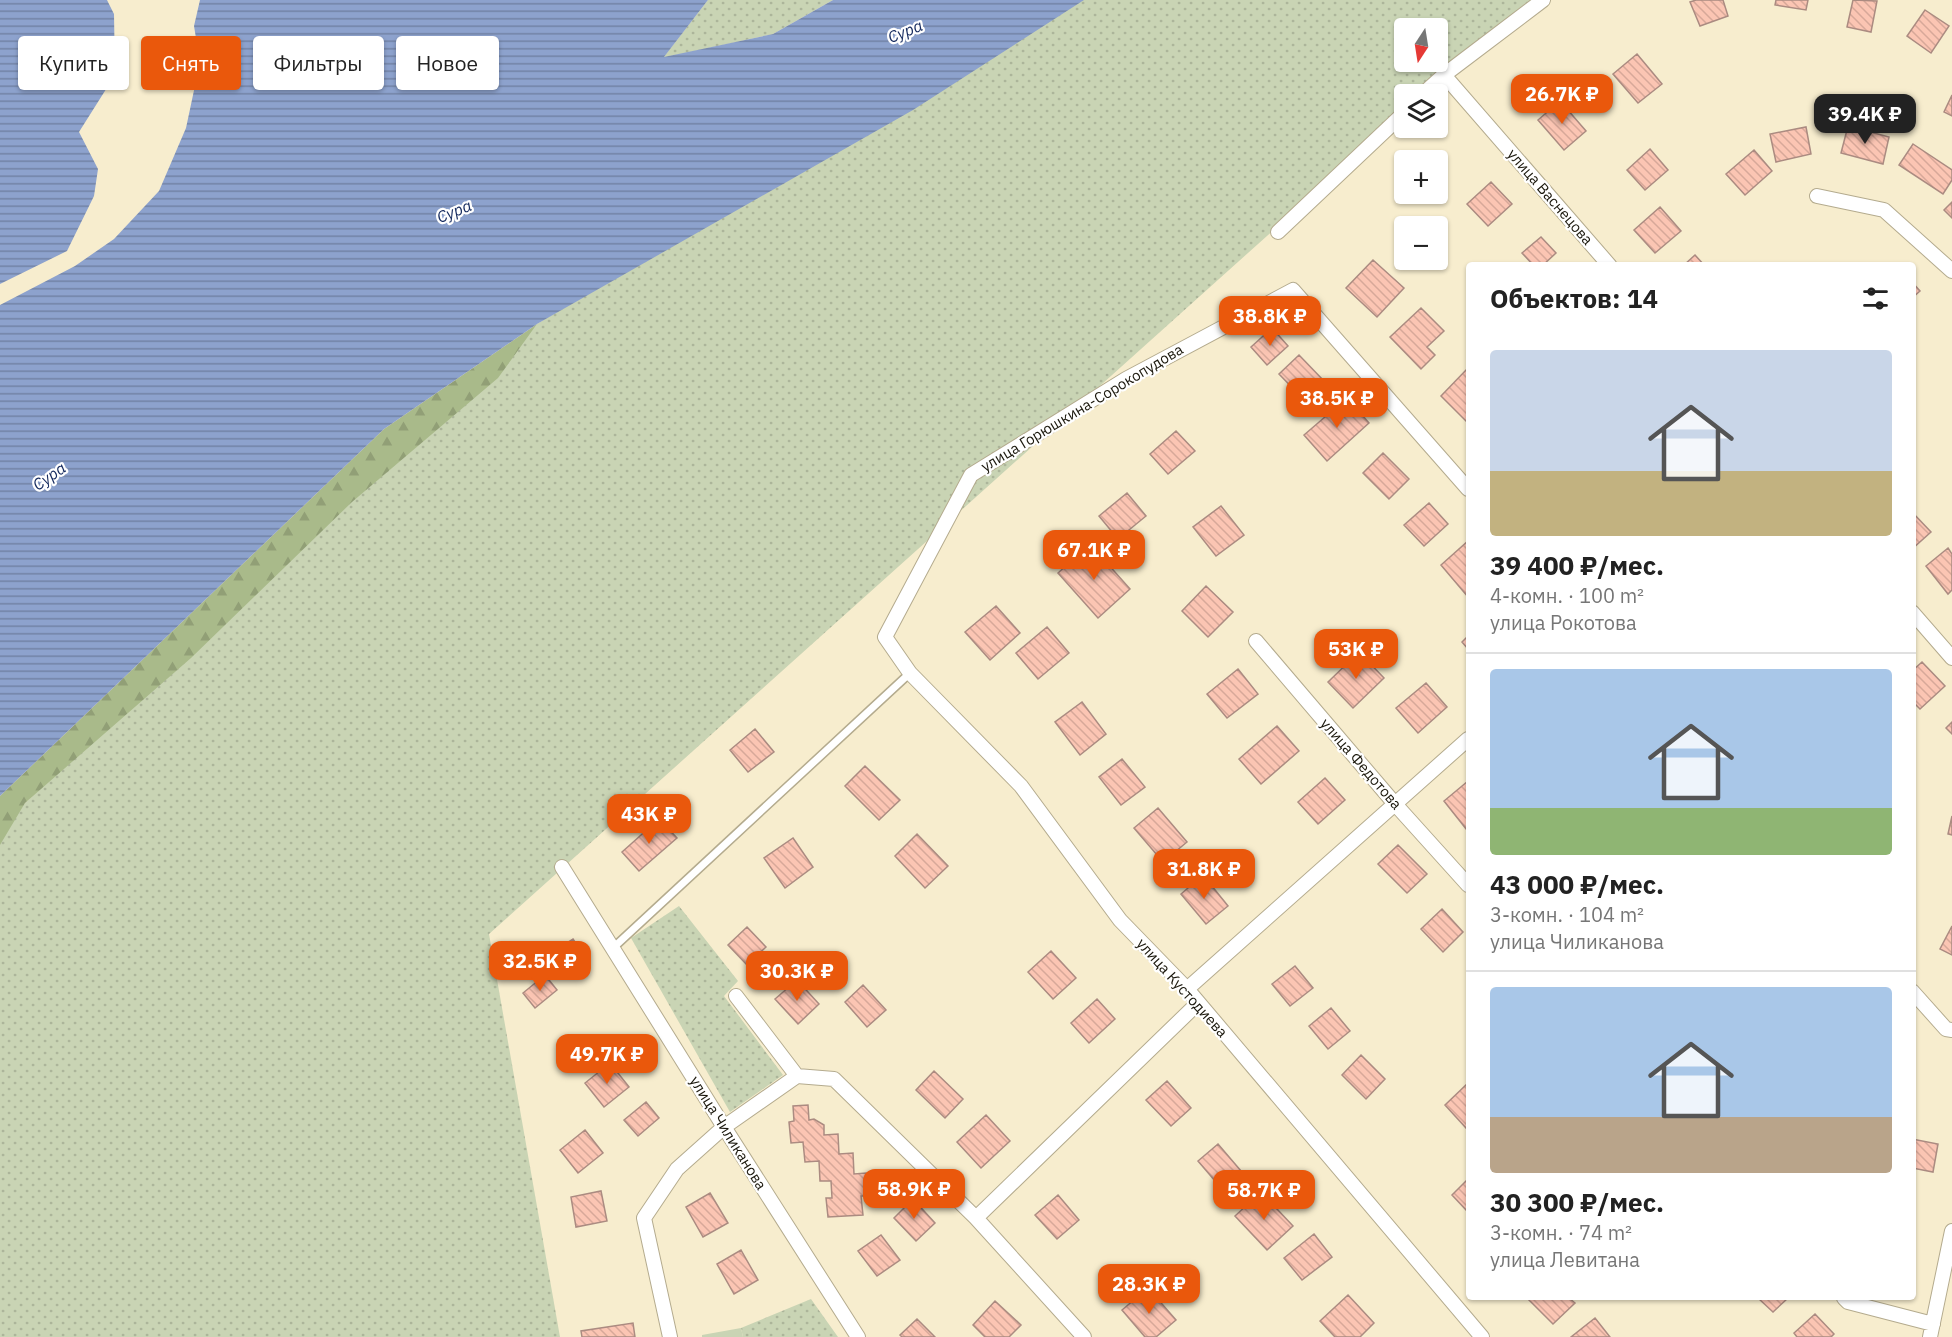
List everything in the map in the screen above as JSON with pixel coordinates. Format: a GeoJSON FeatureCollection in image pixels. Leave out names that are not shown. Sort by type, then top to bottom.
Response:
{"type":"FeatureCollection","features":[{"type":"Feature","properties":{"kind":"street"},"geometry":{"type":"LineString","coordinates":[[1434,84],[1543,0]]}},
{"type":"Feature","properties":{"kind":"street","name":"улица Васнецова"},"geometry":{"type":"LineString","coordinates":[[1444,75],[1607,262]]}},
{"type":"Feature","properties":{"kind":"street"},"geometry":{"type":"LineString","coordinates":[[1278,232],[1394,122]]}},
{"type":"Feature","properties":{"kind":"street"},"geometry":{"type":"LineString","coordinates":[[1817,196],[1884,210],[1952,271]]}},
{"type":"Feature","properties":{"kind":"street","name":"улица Горюшкина-Сорокопудова"},"geometry":{"type":"LineString","coordinates":[[885,637],[971,475],[1126,379],[1293,290],[1466,487]]}},
{"type":"Feature","properties":{"kind":"street"},"geometry":{"type":"LineString","coordinates":[[1916,617],[1952,658]]}},
{"type":"Feature","properties":{"kind":"street","name":"улица Кустодиева"},"geometry":{"type":"LineString","coordinates":[[885,637],[910,673],[1021,786],[1120,920],[1187,989],[1482,1337]]}},
{"type":"Feature","properties":{"kind":"street","name":"улица Федотова"},"geometry":{"type":"LineString","coordinates":[[1256,641],[1395,804],[1466,883]]}},
{"type":"Feature","properties":{"kind":"street"},"geometry":{"type":"LineString","coordinates":[[1187,989],[1466,741]]}},
{"type":"Feature","properties":{"kind":"street","name":"улица Чиликанова"},"geometry":{"type":"LineString","coordinates":[[562,867],[858,1337]]}},
{"type":"Feature","properties":{"kind":"street"},"geometry":{"type":"LineString","coordinates":[[1916,995],[1946,1029],[1952,1030]]}},
{"type":"Feature","properties":{"kind":"street"},"geometry":{"type":"LineString","coordinates":[[736,996],[797,1076]]}},
{"type":"Feature","properties":{"kind":"street"},"geometry":{"type":"LineString","coordinates":[[976,1218],[1198,1002]]}},
{"type":"Feature","properties":{"kind":"street"},"geometry":{"type":"LineString","coordinates":[[670,1337],[644,1218],[677,1169],[724,1127],[797,1076],[834,1079],[976,1218],[1084,1337]]}},
{"type":"Feature","properties":{"kind":"street"},"geometry":{"type":"LineString","coordinates":[[1846,1300],[1931,1331],[1952,1231]]}},
{"type":"Feature","properties":{"kind":"lane"},"geometry":{"type":"LineString","coordinates":[[612,948],[910,673]]}},
{"type":"Feature","properties":{"kind":"green space"},"geometry":{"type":"Polygon","coordinates":[[[708,0],[833,0],[773,34],[663,58],[708,0]]]}},
{"type":"Feature","properties":{"kind":"green space"},"geometry":{"type":"Polygon","coordinates":[[[1076,0],[1531,0],[1436,84],[1394,84],[1394,122],[489,934],[560,1337],[0,1337],[0,830],[25,803],[537,324],[1076,0]]]}},
{"type":"Feature","properties":{"kind":"green space"},"geometry":{"type":"Polygon","coordinates":[[[537,324],[498,378],[352,502],[191,658],[25,803],[0,845],[0,796],[384,429],[537,324]]]}},
{"type":"Feature","properties":{"kind":"green space"},"geometry":{"type":"Polygon","coordinates":[[[679,906],[738,981],[724,996],[783,1075],[730,1112],[631,938],[679,906]]]}},
{"type":"Feature","properties":{"kind":"green space"},"geometry":{"type":"Polygon","coordinates":[[[811,1299],[838,1337],[743,1337],[741,1328],[811,1299]]]}},
{"type":"Feature","properties":{"kind":"green space"},"geometry":{"type":"Polygon","coordinates":[[[741,1328],[743,1337],[702,1337],[702,1335],[741,1328]]]}},
{"type":"Feature","properties":{"kind":"water"},"geometry":{"type":"Polygon","coordinates":[[[0,0],[107,0],[114,14],[114,36],[18,36],[18,90],[106,90],[79,132],[98,169],[94,196],[67,251],[0,284],[0,0]]]}},
{"type":"Feature","properties":{"kind":"water","name":"Сура"},"geometry":{"type":"Polygon","coordinates":[[[200,0],[708,0],[664,57],[773,34],[833,0],[1084,0],[913,110],[537,324],[384,429],[0,796],[0,305],[75,266],[114,239],[159,191],[186,128],[194,90],[241,90],[241,36],[196,36],[194,26],[200,0]]]}},
{"type":"Feature","properties":{"kind":"building"},"geometry":{"type":"Polygon","coordinates":[[[1723,0],[1728,16],[1700,26],[1690,2],[1723,0]]]}},
{"type":"Feature","properties":{"kind":"building"},"geometry":{"type":"Polygon","coordinates":[[[1776,0],[1808,0],[1806,10],[1775,5],[1776,0]]]}},
{"type":"Feature","properties":{"kind":"building"},"geometry":{"type":"Polygon","coordinates":[[[1853,0],[1877,1],[1871,32],[1847,27],[1853,0]]]}},
{"type":"Feature","properties":{"kind":"building"},"geometry":{"type":"Polygon","coordinates":[[[1925,10],[1949,26],[1931,53],[1907,36],[1925,10]]]}},
{"type":"Feature","properties":{"kind":"building"},"geometry":{"type":"Polygon","coordinates":[[[1637,54],[1662,84],[1638,103],[1613,74],[1637,54]]]}},
{"type":"Feature","properties":{"kind":"building"},"geometry":{"type":"Polygon","coordinates":[[[1952,95],[1952,116],[1944,112],[1952,95]]]}},
{"type":"Feature","properties":{"kind":"building"},"geometry":{"type":"Polygon","coordinates":[[[1560,101],[1586,131],[1564,150],[1538,120],[1560,101]]]}},
{"type":"Feature","properties":{"kind":"building"},"geometry":{"type":"Polygon","coordinates":[[[1848,126],[1889,137],[1883,164],[1841,153],[1848,126]]]}},
{"type":"Feature","properties":{"kind":"building"},"geometry":{"type":"Polygon","coordinates":[[[1806,127],[1811,154],[1776,162],[1770,134],[1806,127]]]}},
{"type":"Feature","properties":{"kind":"building"},"geometry":{"type":"Polygon","coordinates":[[[1913,144],[1952,170],[1952,180],[1943,194],[1899,165],[1913,144]]]}},
{"type":"Feature","properties":{"kind":"building"},"geometry":{"type":"Polygon","coordinates":[[[1650,149],[1668,170],[1645,190],[1627,170],[1650,149]]]}},
{"type":"Feature","properties":{"kind":"building"},"geometry":{"type":"Polygon","coordinates":[[[1754,150],[1772,171],[1745,195],[1726,174],[1754,150]]]}},
{"type":"Feature","properties":{"kind":"building"},"geometry":{"type":"Polygon","coordinates":[[[1491,182],[1512,204],[1488,226],[1467,204],[1491,182]]]}},
{"type":"Feature","properties":{"kind":"building"},"geometry":{"type":"Polygon","coordinates":[[[1952,202],[1952,218],[1944,210],[1952,202]]]}},
{"type":"Feature","properties":{"kind":"building"},"geometry":{"type":"Polygon","coordinates":[[[1660,207],[1681,231],[1655,253],[1634,230],[1660,207]]]}},
{"type":"Feature","properties":{"kind":"building"},"geometry":{"type":"Polygon","coordinates":[[[1541,237],[1556,253],[1546,262],[1530,262],[1522,253],[1541,237]]]}},
{"type":"Feature","properties":{"kind":"building"},"geometry":{"type":"Polygon","coordinates":[[[1695,255],[1701,262],[1687,262],[1695,255]]]}},
{"type":"Feature","properties":{"kind":"building"},"geometry":{"type":"Polygon","coordinates":[[[1373,260],[1404,288],[1377,317],[1346,288],[1373,260]]]}},
{"type":"Feature","properties":{"kind":"building"},"geometry":{"type":"Polygon","coordinates":[[[1421,308],[1444,331],[1427,347],[1435,355],[1421,369],[1390,337],[1421,308]]]}},
{"type":"Feature","properties":{"kind":"building"},"geometry":{"type":"Polygon","coordinates":[[[1272,328],[1288,346],[1267,365],[1251,347],[1272,328]]]}},
{"type":"Feature","properties":{"kind":"building"},"geometry":{"type":"Polygon","coordinates":[[[1299,355],[1324,381],[1304,400],[1279,374],[1299,355]]]}},
{"type":"Feature","properties":{"kind":"building"},"geometry":{"type":"Polygon","coordinates":[[[1466,370],[1466,421],[1441,396],[1466,370]]]}},
{"type":"Feature","properties":{"kind":"building"},"geometry":{"type":"Polygon","coordinates":[[[1347,398],[1369,423],[1327,461],[1304,435],[1347,398]]]}},
{"type":"Feature","properties":{"kind":"building"},"geometry":{"type":"Polygon","coordinates":[[[1176,431],[1195,451],[1168,474],[1150,454],[1176,431]]]}},
{"type":"Feature","properties":{"kind":"building"},"geometry":{"type":"Polygon","coordinates":[[[1383,453],[1409,479],[1389,499],[1363,473],[1383,453]]]}},
{"type":"Feature","properties":{"kind":"building"},"geometry":{"type":"Polygon","coordinates":[[[1127,493],[1146,516],[1118,539],[1099,516],[1127,493]]]}},
{"type":"Feature","properties":{"kind":"building"},"geometry":{"type":"Polygon","coordinates":[[[1429,503],[1448,524],[1424,546],[1404,525],[1429,503]]]}},
{"type":"Feature","properties":{"kind":"building"},"geometry":{"type":"Polygon","coordinates":[[[1221,506],[1244,535],[1216,556],[1193,527],[1221,506]]]}},
{"type":"Feature","properties":{"kind":"building"},"geometry":{"type":"Polygon","coordinates":[[[1916,516],[1931,532],[1916,545],[1916,516]]]}},
{"type":"Feature","properties":{"kind":"building"},"geometry":{"type":"Polygon","coordinates":[[[1466,543],[1466,595],[1441,565],[1466,543]]]}},
{"type":"Feature","properties":{"kind":"building"},"geometry":{"type":"Polygon","coordinates":[[[1090,544],[1130,589],[1098,618],[1058,573],[1090,544]]]}},
{"type":"Feature","properties":{"kind":"building"},"geometry":{"type":"Polygon","coordinates":[[[1948,548],[1952,554],[1952,590],[1948,594],[1926,566],[1948,548]]]}},
{"type":"Feature","properties":{"kind":"building"},"geometry":{"type":"Polygon","coordinates":[[[1206,586],[1233,612],[1208,637],[1182,611],[1206,586]]]}},
{"type":"Feature","properties":{"kind":"building"},"geometry":{"type":"Polygon","coordinates":[[[996,606],[1020,633],[990,660],[965,632],[996,606]]]}},
{"type":"Feature","properties":{"kind":"building"},"geometry":{"type":"Polygon","coordinates":[[[1047,627],[1069,653],[1038,679],[1016,653],[1047,627]]]}},
{"type":"Feature","properties":{"kind":"building"},"geometry":{"type":"Polygon","coordinates":[[[1359,652],[1384,678],[1353,708],[1328,682],[1359,652]]]}},
{"type":"Feature","properties":{"kind":"building"},"geometry":{"type":"Polygon","coordinates":[[[1922,662],[1945,686],[1920,709],[1916,705],[1916,667],[1922,662]]]}},
{"type":"Feature","properties":{"kind":"building"},"geometry":{"type":"Polygon","coordinates":[[[1238,669],[1258,694],[1227,718],[1207,694],[1238,669]]]}},
{"type":"Feature","properties":{"kind":"building"},"geometry":{"type":"Polygon","coordinates":[[[1426,683],[1447,707],[1418,733],[1396,708],[1426,683]]]}},
{"type":"Feature","properties":{"kind":"building"},"geometry":{"type":"Polygon","coordinates":[[[1082,702],[1106,734],[1080,755],[1055,722],[1082,702]]]}},
{"type":"Feature","properties":{"kind":"building"},"geometry":{"type":"Polygon","coordinates":[[[1952,722],[1952,734],[1946,728],[1952,722]]]}},
{"type":"Feature","properties":{"kind":"building"},"geometry":{"type":"Polygon","coordinates":[[[1277,726],[1299,751],[1261,784],[1239,759],[1277,726]]]}},
{"type":"Feature","properties":{"kind":"building"},"geometry":{"type":"Polygon","coordinates":[[[755,729],[774,752],[748,772],[730,750],[755,729]]]}},
{"type":"Feature","properties":{"kind":"building"},"geometry":{"type":"Polygon","coordinates":[[[1122,759],[1145,787],[1121,805],[1099,777],[1122,759]]]}},
{"type":"Feature","properties":{"kind":"building"},"geometry":{"type":"Polygon","coordinates":[[[865,766],[900,800],[879,820],[845,786],[865,766]]]}},
{"type":"Feature","properties":{"kind":"building"},"geometry":{"type":"Polygon","coordinates":[[[1325,778],[1345,800],[1318,824],[1298,802],[1325,778]]]}},
{"type":"Feature","properties":{"kind":"building"},"geometry":{"type":"Polygon","coordinates":[[[1466,783],[1466,829],[1444,801],[1466,783]]]}},
{"type":"Feature","properties":{"kind":"building"},"geometry":{"type":"Polygon","coordinates":[[[1158,808],[1187,842],[1163,862],[1134,828],[1158,808]]]}},
{"type":"Feature","properties":{"kind":"building"},"geometry":{"type":"Polygon","coordinates":[[[1952,816],[1952,835],[1948,834],[1952,816]]]}},
{"type":"Feature","properties":{"kind":"building"},"geometry":{"type":"Polygon","coordinates":[[[659,819],[677,838],[639,871],[622,852],[659,819]]]}},
{"type":"Feature","properties":{"kind":"building"},"geometry":{"type":"Polygon","coordinates":[[[917,834],[948,866],[925,888],[895,856],[917,834]]]}},
{"type":"Feature","properties":{"kind":"building"},"geometry":{"type":"Polygon","coordinates":[[[793,838],[813,867],[785,888],[764,858],[793,838]]]}},
{"type":"Feature","properties":{"kind":"building"},"geometry":{"type":"Polygon","coordinates":[[[1398,845],[1427,874],[1407,893],[1378,864],[1398,845]]]}},
{"type":"Feature","properties":{"kind":"building"},"geometry":{"type":"Polygon","coordinates":[[[1203,875],[1228,906],[1206,924],[1181,894],[1203,875]]]}},
{"type":"Feature","properties":{"kind":"building"},"geometry":{"type":"Polygon","coordinates":[[[1442,909],[1463,932],[1443,952],[1421,929],[1442,909]]]}},
{"type":"Feature","properties":{"kind":"building"},"geometry":{"type":"Polygon","coordinates":[[[1952,926],[1952,955],[1940,949],[1952,926]]]}},
{"type":"Feature","properties":{"kind":"building"},"geometry":{"type":"Polygon","coordinates":[[[747,927],[766,947],[747,965],[728,945],[747,927]]]}},
{"type":"Feature","properties":{"kind":"building"},"geometry":{"type":"Polygon","coordinates":[[[573,939],[589,964],[572,975],[556,950],[573,939]]]}},
{"type":"Feature","properties":{"kind":"building"},"geometry":{"type":"Polygon","coordinates":[[[1051,951],[1076,978],[1053,999],[1028,972],[1051,951]]]}},
{"type":"Feature","properties":{"kind":"building"},"geometry":{"type":"Polygon","coordinates":[[[1295,966],[1313,988],[1290,1006],[1272,984],[1295,966]]]}},
{"type":"Feature","properties":{"kind":"building"},"geometry":{"type":"Polygon","coordinates":[[[545,975],[557,990],[535,1008],[523,993],[545,975]]]}},
{"type":"Feature","properties":{"kind":"building"},"geometry":{"type":"Polygon","coordinates":[[[797,980],[819,1004],[798,1024],[775,999],[797,980]]]}},
{"type":"Feature","properties":{"kind":"building"},"geometry":{"type":"Polygon","coordinates":[[[863,985],[886,1010],[867,1027],[845,1002],[863,985]]]}},
{"type":"Feature","properties":{"kind":"building"},"geometry":{"type":"Polygon","coordinates":[[[1097,999],[1115,1019],[1089,1043],[1071,1023],[1097,999]]]}},
{"type":"Feature","properties":{"kind":"building"},"geometry":{"type":"Polygon","coordinates":[[[1331,1008],[1350,1031],[1328,1049],[1309,1026],[1331,1008]]]}},
{"type":"Feature","properties":{"kind":"building"},"geometry":{"type":"Polygon","coordinates":[[[1361,1055],[1385,1079],[1366,1099],[1342,1075],[1361,1055]]]}},
{"type":"Feature","properties":{"kind":"building"},"geometry":{"type":"Polygon","coordinates":[[[610,1063],[629,1087],[604,1107],[585,1083],[610,1063]]]}},
{"type":"Feature","properties":{"kind":"building"},"geometry":{"type":"Polygon","coordinates":[[[934,1071],[963,1099],[945,1118],[916,1090],[934,1071]]]}},
{"type":"Feature","properties":{"kind":"building"},"geometry":{"type":"Polygon","coordinates":[[[1167,1081],[1191,1108],[1171,1126],[1146,1100],[1167,1081]]]}},
{"type":"Feature","properties":{"kind":"building"},"geometry":{"type":"Polygon","coordinates":[[[1466,1085],[1466,1128],[1445,1105],[1466,1085]]]}},
{"type":"Feature","properties":{"kind":"building"},"geometry":{"type":"Polygon","coordinates":[[[646,1102],[659,1118],[638,1136],[624,1120],[646,1102]]]}},
{"type":"Feature","properties":{"kind":"building"},"geometry":{"type":"Polygon","coordinates":[[[808,1105],[809,1120],[814,1119],[824,1125],[824,1135],[838,1134],[839,1154],[853,1153],[854,1174],[866,1173],[868,1196],[861,1196],[863,1215],[828,1217],[826,1198],[832,1198],[831,1181],[820,1181],[819,1161],[805,1162],[803,1142],[791,1143],[789,1122],[794,1121],[793,1106],[808,1105]]]}},
{"type":"Feature","properties":{"kind":"building"},"geometry":{"type":"Polygon","coordinates":[[[986,1115],[1010,1141],[981,1168],[957,1142],[986,1115]]]}},
{"type":"Feature","properties":{"kind":"building"},"geometry":{"type":"Polygon","coordinates":[[[585,1130],[603,1153],[578,1173],[560,1150],[585,1130]]]}},
{"type":"Feature","properties":{"kind":"building"},"geometry":{"type":"Polygon","coordinates":[[[1916,1140],[1938,1144],[1933,1172],[1916,1169],[1916,1140]]]}},
{"type":"Feature","properties":{"kind":"building"},"geometry":{"type":"Polygon","coordinates":[[[1218,1144],[1241,1171],[1221,1188],[1198,1161],[1218,1144]]]}},
{"type":"Feature","properties":{"kind":"building"},"geometry":{"type":"Polygon","coordinates":[[[1466,1181],[1466,1210],[1452,1195],[1466,1181]]]}},
{"type":"Feature","properties":{"kind":"building"},"geometry":{"type":"Polygon","coordinates":[[[601,1191],[607,1221],[576,1227],[571,1197],[601,1191]]]}},
{"type":"Feature","properties":{"kind":"building"},"geometry":{"type":"Polygon","coordinates":[[[1261,1192],[1293,1226],[1267,1250],[1235,1216],[1261,1192]]]}},
{"type":"Feature","properties":{"kind":"building"},"geometry":{"type":"Polygon","coordinates":[[[710,1193],[728,1223],[703,1237],[686,1207],[710,1193]]]}},
{"type":"Feature","properties":{"kind":"building"},"geometry":{"type":"Polygon","coordinates":[[[1058,1195],[1079,1220],[1057,1239],[1035,1215],[1058,1195]]]}},
{"type":"Feature","properties":{"kind":"building"},"geometry":{"type":"Polygon","coordinates":[[[913,1199],[935,1223],[916,1241],[894,1218],[913,1199]]]}},
{"type":"Feature","properties":{"kind":"building"},"geometry":{"type":"Polygon","coordinates":[[[1314,1234],[1332,1257],[1302,1280],[1284,1258],[1314,1234]]]}},
{"type":"Feature","properties":{"kind":"building"},"geometry":{"type":"Polygon","coordinates":[[[881,1235],[900,1260],[877,1276],[858,1251],[881,1235]]]}},
{"type":"Feature","properties":{"kind":"building"},"geometry":{"type":"Polygon","coordinates":[[[741,1250],[758,1280],[734,1294],[717,1264],[741,1250]]]}},
{"type":"Feature","properties":{"kind":"building"},"geometry":{"type":"Polygon","coordinates":[[[1148,1288],[1176,1320],[1156,1337],[1145,1337],[1122,1310],[1148,1288]]]}},
{"type":"Feature","properties":{"kind":"building"},"geometry":{"type":"Polygon","coordinates":[[[1348,1295],[1374,1323],[1360,1337],[1335,1337],[1320,1321],[1348,1295]]]}},
{"type":"Feature","properties":{"kind":"building"},"geometry":{"type":"Polygon","coordinates":[[[1529,1300],[1571,1300],[1575,1303],[1553,1324],[1529,1300]]]}},
{"type":"Feature","properties":{"kind":"building"},"geometry":{"type":"Polygon","coordinates":[[[1760,1300],[1786,1300],[1773,1312],[1760,1300]]]}},
{"type":"Feature","properties":{"kind":"building"},"geometry":{"type":"Polygon","coordinates":[[[995,1301],[1021,1325],[1009,1337],[985,1337],[973,1325],[995,1301]]]}},
{"type":"Feature","properties":{"kind":"building"},"geometry":{"type":"Polygon","coordinates":[[[1815,1314],[1834,1334],[1831,1337],[1797,1337],[1794,1333],[1815,1314]]]}},
{"type":"Feature","properties":{"kind":"building"},"geometry":{"type":"Polygon","coordinates":[[[1595,1318],[1610,1337],[1571,1337],[1595,1318]]]}},
{"type":"Feature","properties":{"kind":"building"},"geometry":{"type":"Polygon","coordinates":[[[917,1319],[935,1337],[902,1337],[900,1335],[917,1319]]]}},
{"type":"Feature","properties":{"kind":"building"},"geometry":{"type":"Polygon","coordinates":[[[633,1323],[635,1337],[582,1337],[581,1331],[633,1323]]]}}]}
